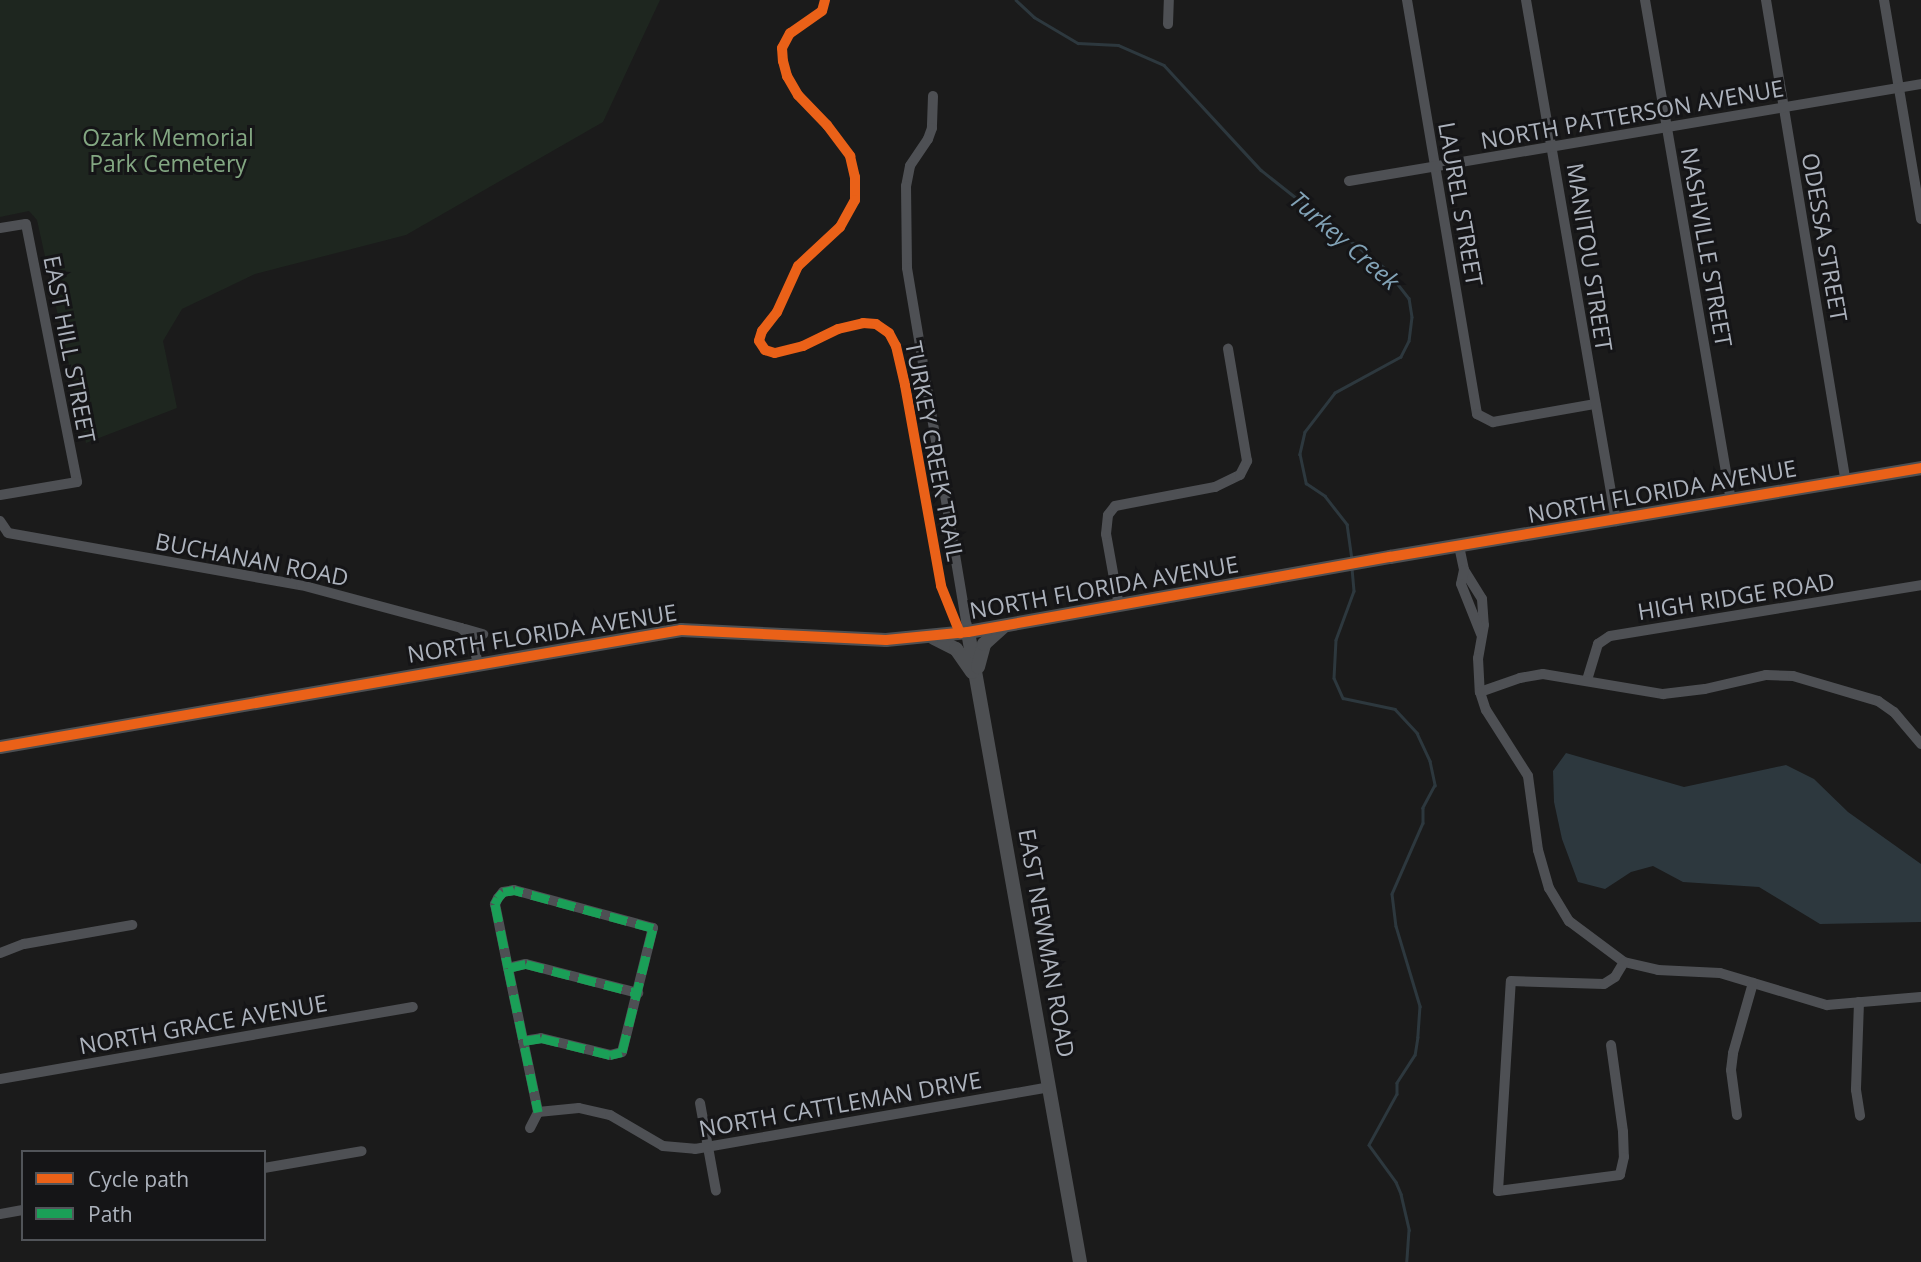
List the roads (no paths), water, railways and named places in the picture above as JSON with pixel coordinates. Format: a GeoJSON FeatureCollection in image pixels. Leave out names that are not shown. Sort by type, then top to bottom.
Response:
{"type":"FeatureCollection","features":[{"type":"Feature","properties":{"kind":"street"},"geometry":{"type":"LineString","coordinates":[[1168,24],[1169,0]]}},
{"type":"Feature","properties":{"kind":"street","name":"LAUREL STREET"},"geometry":{"type":"LineString","coordinates":[[1407,0],[1477,414],[1493,422],[1594,404]]}},
{"type":"Feature","properties":{"kind":"street","name":"MANITOU STREET"},"geometry":{"type":"LineString","coordinates":[[1526,0],[1616,521]]}},
{"type":"Feature","properties":{"kind":"street","name":"NASHVILLE STREET"},"geometry":{"type":"LineString","coordinates":[[1645,0],[1731,501]]}},
{"type":"Feature","properties":{"kind":"street","name":"ODESSA STREET"},"geometry":{"type":"LineString","coordinates":[[1766,0],[1846,481]]}},
{"type":"Feature","properties":{"kind":"street"},"geometry":{"type":"LineString","coordinates":[[1884,0],[1921,219]]}},
{"type":"Feature","properties":{"kind":"street","name":"NORTH PATTERSON AVENUE"},"geometry":{"type":"LineString","coordinates":[[1349,181],[1921,84]]}},
{"type":"Feature","properties":{"kind":"street"},"geometry":{"type":"LineString","coordinates":[[933,96],[932,128],[910,166],[906,186],[907,268],[968,632]]}},
{"type":"Feature","properties":{"kind":"street","name":"EAST HILL STREET"},"geometry":{"type":"LineString","coordinates":[[0,228],[26,224],[77,482],[0,495]]}},
{"type":"Feature","properties":{"kind":"street"},"geometry":{"type":"LineString","coordinates":[[1119,606],[1106,534],[1108,514],[1115,506],[1215,487],[1240,475],[1247,461],[1228,349]]}},
{"type":"Feature","properties":{"kind":"street","name":"NORTH FLORIDA AVENUE"},"geometry":{"type":"LineString","coordinates":[[0,747],[681,630],[886,640],[968,632],[1390,557],[1921,468]]}},
{"type":"Feature","properties":{"kind":"street","name":"BUCHANAN ROAD"},"geometry":{"type":"LineString","coordinates":[[0,521],[8,533],[301,585],[483,634]]}},
{"type":"Feature","properties":{"kind":"street"},"geometry":{"type":"LineString","coordinates":[[1459,546],[1464,570],[1482,598],[1484,625],[1478,679],[1480,692],[1486,710],[1528,776],[1538,850],[1549,888],[1569,921],[1624,962],[1658,970],[1720,973],[1826,1004],[1921,997]]}},
{"type":"Feature","properties":{"kind":"street","name":"HIGH RIDGE ROAD"},"geometry":{"type":"LineString","coordinates":[[1587,680],[1598,644],[1610,636],[1921,585]]}},
{"type":"Feature","properties":{"kind":"street"},"geometry":{"type":"LineString","coordinates":[[978,686],[981,650],[992,635],[1005,626]]}},
{"type":"Feature","properties":{"kind":"street"},"geometry":{"type":"LineString","coordinates":[[461,628],[472,638],[478,664]]}},
{"type":"Feature","properties":{"kind":"street","name":"EAST NEWMAN ROAD"},"geometry":{"type":"LineString","coordinates":[[968,632],[1080,1262]]}},
{"type":"Feature","properties":{"kind":"street"},"geometry":{"type":"LineString","coordinates":[[929,636],[949,645],[962,656],[978,686]]}},
{"type":"Feature","properties":{"kind":"street"},"geometry":{"type":"LineString","coordinates":[[1480,692],[1531,676],[1558,675],[1663,694],[1705,689],[1766,675],[1793,676],[1878,701],[1894,712],[1921,744]]}},
{"type":"Feature","properties":{"kind":"street"},"geometry":{"type":"LineString","coordinates":[[523,1041],[541,1038],[618,1054],[625,1048],[653,928],[514,890],[503,892],[495,904],[523,1041],[538,1112],[530,1128]]}},
{"type":"Feature","properties":{"kind":"street"},"geometry":{"type":"LineString","coordinates":[[0,953],[24,944],[132,925]]}},
{"type":"Feature","properties":{"kind":"street"},"geometry":{"type":"LineString","coordinates":[[1611,1045],[1623,1132],[1624,1157],[1620,1175],[1498,1191],[1511,981],[1604,984],[1615,977],[1624,962]]}},
{"type":"Feature","properties":{"kind":"street"},"geometry":{"type":"LineString","coordinates":[[508,968],[526,964],[638,993]]}},
{"type":"Feature","properties":{"kind":"street"},"geometry":{"type":"LineString","coordinates":[[1737,1115],[1732,1061],[1753,983]]}},
{"type":"Feature","properties":{"kind":"street"},"geometry":{"type":"LineString","coordinates":[[1859,1002],[1856,1090],[1860,1116]]}},
{"type":"Feature","properties":{"kind":"street","name":"NORTH GRACE AVENUE"},"geometry":{"type":"LineString","coordinates":[[0,1080],[414,1007]]}},
{"type":"Feature","properties":{"kind":"street","name":"NORTH CATTLEMAN DRIVE"},"geometry":{"type":"LineString","coordinates":[[538,1112],[579,1108],[594,1110],[610,1115],[663,1146],[678,1149],[708,1147],[1049,1087]]}},
{"type":"Feature","properties":{"kind":"street"},"geometry":{"type":"LineString","coordinates":[[700,1103],[716,1191]]}},
{"type":"Feature","properties":{"kind":"street"},"geometry":{"type":"LineString","coordinates":[[266,1168],[362,1151]]}},
{"type":"Feature","properties":{"kind":"street"},"geometry":{"type":"LineString","coordinates":[[0,1214],[21,1210]]}},
{"type":"Feature","properties":{"kind":"waterway","name":"Turkey Creek"},"geometry":{"type":"LineString","coordinates":[[1016,0],[1034,17],[1078,43],[1118,45],[1164,65],[1261,170],[1386,269],[1409,298],[1412,317],[1409,341],[1401,357],[1335,393],[1305,432],[1300,454],[1306,483],[1325,496],[1347,524],[1352,558]]}},
{"type":"Feature","properties":{"kind":"waterway","name":"Turkey Creek"},"geometry":{"type":"LineString","coordinates":[[1352,568],[1354,591],[1336,640],[1334,678],[1343,698],[1395,709],[1417,733],[1430,761],[1435,785],[1423,808],[1423,823],[1392,894],[1396,926],[1420,1006],[1415,1055],[1397,1083],[1397,1094],[1369,1145],[1396,1182],[1401,1194],[1409,1230],[1407,1262]]}},
{"type":"Feature","properties":{"kind":"park label","name":"Ozark Memorial Park Cemetery"},"geometry":{"type":"Point","coordinates":[168,150]}}]}
